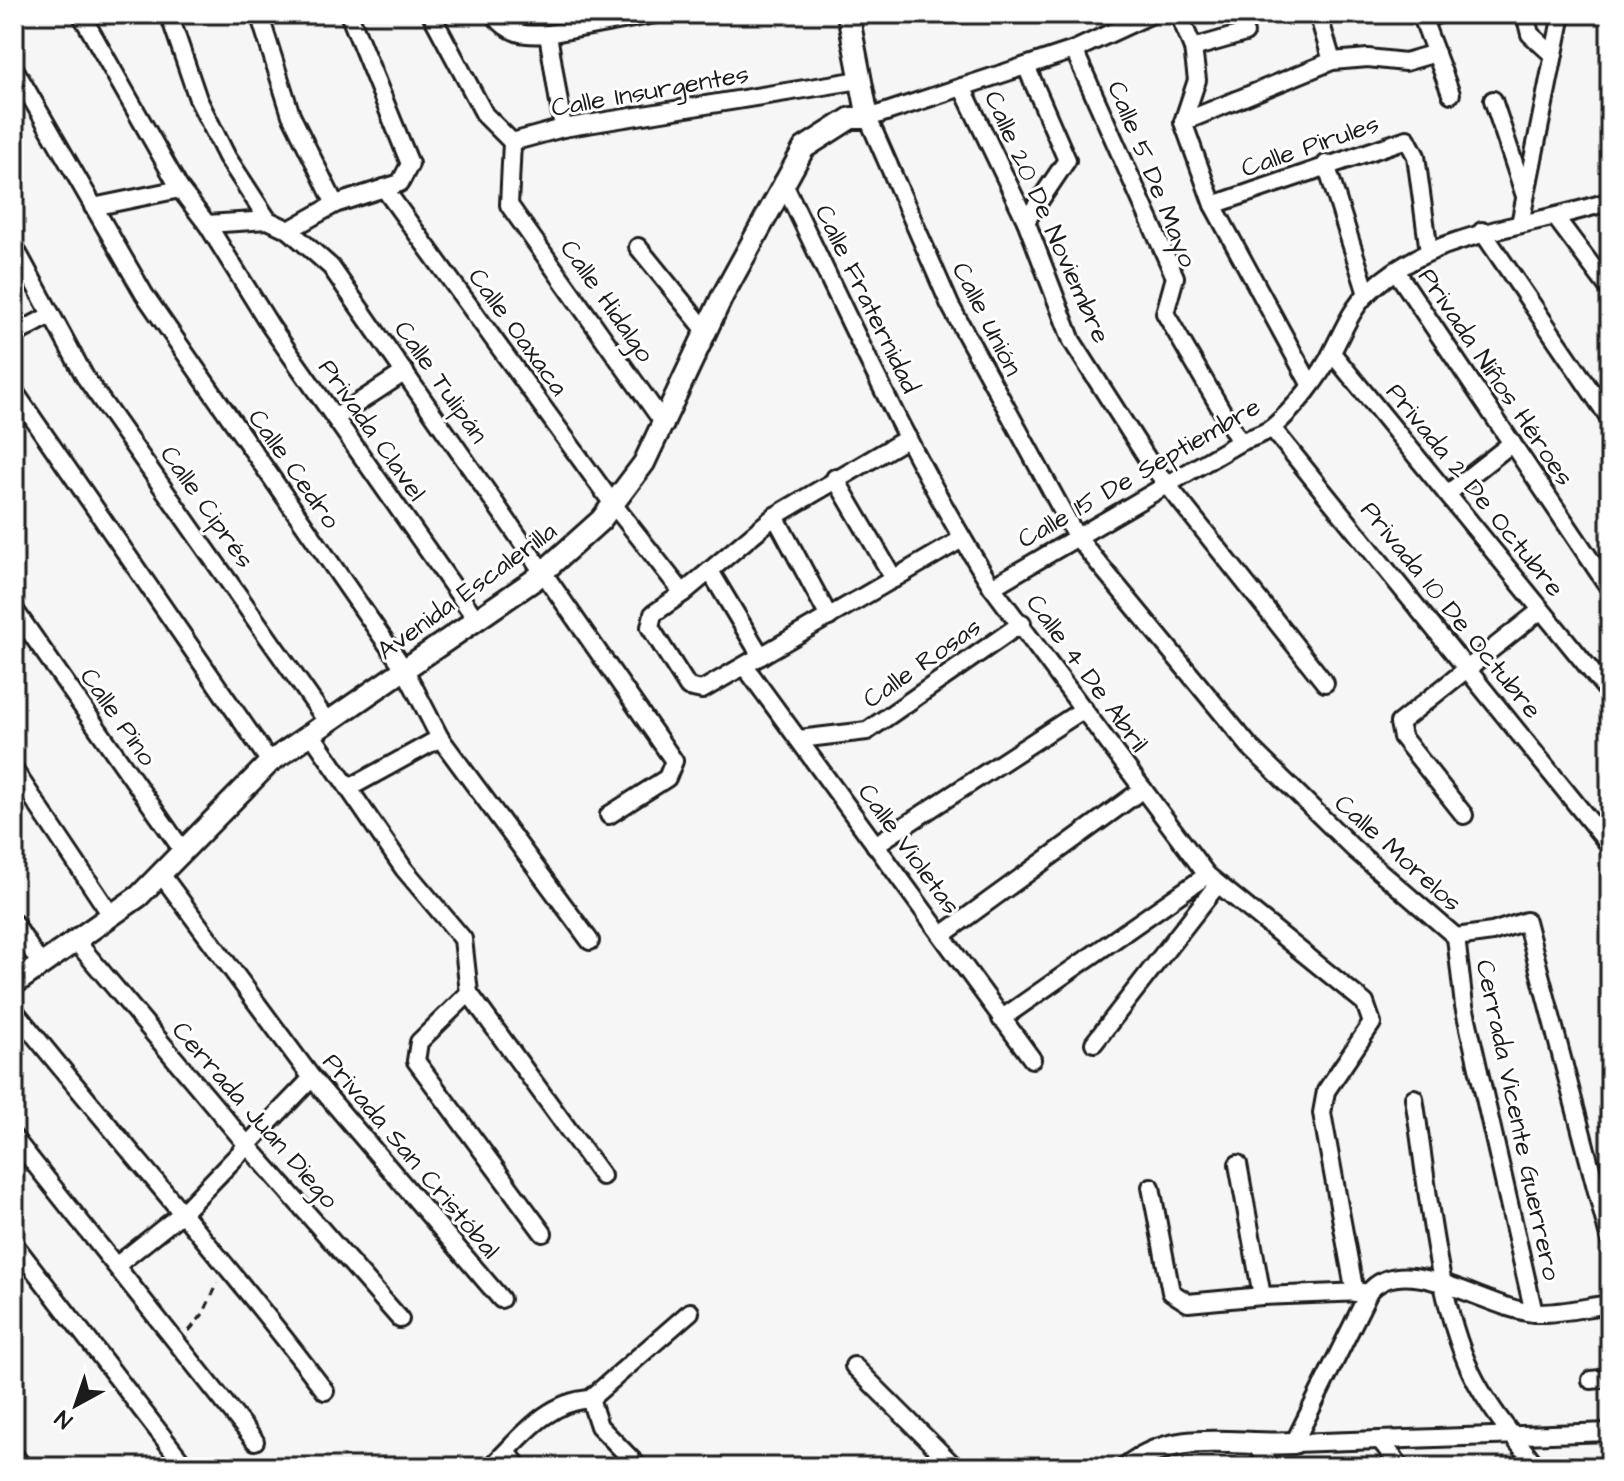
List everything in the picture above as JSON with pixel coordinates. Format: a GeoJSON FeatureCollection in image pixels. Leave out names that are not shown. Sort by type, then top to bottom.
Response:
{"type":"FeatureCollection","features":[{"type":"Feature","properties":{"kind":"main road"},"geometry":{"type":"LineString","coordinates":[[848,14],[868,118]]}},
{"type":"Feature","properties":{"kind":"main road","name":"Avenida Escalerilla"},"geometry":{"type":"LineString","coordinates":[[14,984],[139,896],[270,762],[545,570],[601,520],[644,463],[665,425],[707,332],[783,182],[804,148],[851,118],[868,118]]}},
{"type":"Feature","properties":{"kind":"main road"},"geometry":{"type":"LineString","coordinates":[[1133,1465],[1167,1445],[1204,1439],[1256,1446],[1294,1443]]}},
{"type":"Feature","properties":{"kind":"street","name":"Privada Clavel"},"geometry":{"type":"LineString","coordinates":[[81,14],[180,189],[234,265],[253,300],[476,619]]}},
{"type":"Feature","properties":{"kind":"street"},"geometry":{"type":"LineString","coordinates":[[169,14],[198,99],[227,157],[268,220],[207,224]]}},
{"type":"Feature","properties":{"kind":"street"},"geometry":{"type":"LineString","coordinates":[[266,14],[262,23],[291,115],[335,204]]}},
{"type":"Feature","properties":{"kind":"street"},"geometry":{"type":"LineString","coordinates":[[289,230],[335,204],[392,186],[410,164],[349,14]]}},
{"type":"Feature","properties":{"kind":"street"},"geometry":{"type":"LineString","coordinates":[[431,14],[485,115],[512,142]]}},
{"type":"Feature","properties":{"kind":"street"},"geometry":{"type":"LineString","coordinates":[[493,14],[509,31],[525,36],[655,14]]}},
{"type":"Feature","properties":{"kind":"street"},"geometry":{"type":"LineString","coordinates":[[868,118],[1074,50],[1152,14]]}},
{"type":"Feature","properties":{"kind":"street"},"geometry":{"type":"LineString","coordinates":[[1179,14],[1193,48],[1197,80],[1183,122],[1213,205],[1310,384]]}},
{"type":"Feature","properties":{"kind":"street"},"geometry":{"type":"LineString","coordinates":[[1318,14],[1332,61]]}},
{"type":"Feature","properties":{"kind":"street"},"geometry":{"type":"LineString","coordinates":[[1525,14],[1530,34],[1553,55]]}},
{"type":"Feature","properties":{"kind":"street"},"geometry":{"type":"LineString","coordinates":[[1520,224],[1562,14]]}},
{"type":"Feature","properties":{"kind":"street"},"geometry":{"type":"LineString","coordinates":[[1428,16],[1436,53],[1451,94]]}},
{"type":"Feature","properties":{"kind":"street"},"geometry":{"type":"LineString","coordinates":[[1193,48],[1245,33]]}},
{"type":"Feature","properties":{"kind":"street"},"geometry":{"type":"LineString","coordinates":[[548,34],[563,128]]}},
{"type":"Feature","properties":{"kind":"street","name":"Calle 5 De Mayo"},"geometry":{"type":"LineString","coordinates":[[1074,50],[1175,277],[1165,313],[1240,442]]}},
{"type":"Feature","properties":{"kind":"street"},"geometry":{"type":"LineString","coordinates":[[1183,122],[1332,61],[1368,58],[1405,62],[1436,53]]}},
{"type":"Feature","properties":{"kind":"street"},"geometry":{"type":"LineString","coordinates":[[1026,66],[1067,160],[1026,221]]}},
{"type":"Feature","properties":{"kind":"street","name":"Calle Cedro"},"geometry":{"type":"LineString","coordinates":[[14,68],[144,294],[405,670],[440,738],[590,941]]}},
{"type":"Feature","properties":{"kind":"street","name":"Calle Insurgentes"},"geometry":{"type":"LineString","coordinates":[[512,142],[563,128],[860,80]]}},
{"type":"Feature","properties":{"kind":"street","name":"Calle 20 De Noviembre"},"geometry":{"type":"LineString","coordinates":[[962,87],[1026,221],[1072,341],[1168,486],[1325,683]]}},
{"type":"Feature","properties":{"kind":"street"},"geometry":{"type":"LineString","coordinates":[[1493,100],[1525,197]]}},
{"type":"Feature","properties":{"kind":"street","name":"Calle Unión"},"geometry":{"type":"LineString","coordinates":[[868,118],[950,305],[1076,536]]}},
{"type":"Feature","properties":{"kind":"street","name":"Calle Pirules"},"geometry":{"type":"LineString","coordinates":[[1213,205],[1326,164],[1407,139],[1411,142],[1419,168],[1429,252]]}},
{"type":"Feature","properties":{"kind":"street","name":"Calle Hidalgo"},"geometry":{"type":"LineString","coordinates":[[512,142],[509,205],[665,425]]}},
{"type":"Feature","properties":{"kind":"street"},"geometry":{"type":"LineString","coordinates":[[1326,164],[1367,294]]}},
{"type":"Feature","properties":{"kind":"street","name":"Calle Fraternidad"},"geometry":{"type":"LineString","coordinates":[[783,182],[908,438]]}},
{"type":"Feature","properties":{"kind":"street","name":"Calle Oaxaca"},"geometry":{"type":"LineString","coordinates":[[392,186],[613,504],[683,593]]}},
{"type":"Feature","properties":{"kind":"street"},"geometry":{"type":"LineString","coordinates":[[93,207],[180,189]]}},
{"type":"Feature","properties":{"kind":"street"},"geometry":{"type":"LineString","coordinates":[[1429,252],[1482,231],[1556,218],[1610,201]]}},
{"type":"Feature","properties":{"kind":"street"},"geometry":{"type":"LineString","coordinates":[[1556,218],[1610,290]]}},
{"type":"Feature","properties":{"kind":"street","name":"Calle Tulipán"},"geometry":{"type":"LineString","coordinates":[[268,220],[289,230],[331,267],[545,570],[674,761],[667,778],[609,815]]}},
{"type":"Feature","properties":{"kind":"street"},"geometry":{"type":"LineString","coordinates":[[1482,231],[1610,419]]}},
{"type":"Feature","properties":{"kind":"street","name":"Calle Ciprés"},"geometry":{"type":"LineString","coordinates":[[14,246],[85,377],[320,729],[349,788],[404,869],[463,939],[469,993]]}},
{"type":"Feature","properties":{"kind":"street"},"geometry":{"type":"LineString","coordinates":[[638,247],[707,332]]}},
{"type":"Feature","properties":{"kind":"street","name":"Calle 15 De Septiembre"},"geometry":{"type":"LineString","coordinates":[[992,587],[1240,442],[1272,428],[1332,353],[1343,329],[1367,294],[1396,271],[1429,252]]}},
{"type":"Feature","properties":{"kind":"street","name":"Privada Niños Héroes"},"geometry":{"type":"LineString","coordinates":[[1396,271],[1610,589]]}},
{"type":"Feature","properties":{"kind":"street"},"geometry":{"type":"LineString","coordinates":[[14,335],[51,315]]}},
{"type":"Feature","properties":{"kind":"street","name":"Privada 2 De Octubre"},"geometry":{"type":"LineString","coordinates":[[1332,353],[1610,694]]}},
{"type":"Feature","properties":{"kind":"street"},"geometry":{"type":"LineString","coordinates":[[335,418],[405,372]]}},
{"type":"Feature","properties":{"kind":"street"},"geometry":{"type":"LineString","coordinates":[[14,391],[270,762]]}},
{"type":"Feature","properties":{"kind":"street","name":"Privada 10 De Octubre"},"geometry":{"type":"LineString","coordinates":[[1272,428],[1610,846]]}},
{"type":"Feature","properties":{"kind":"street"},"geometry":{"type":"LineString","coordinates":[[908,438],[835,478],[775,516],[683,593],[653,614],[650,627],[688,687],[702,690],[746,668],[761,656],[962,539]]}},
{"type":"Feature","properties":{"kind":"street","name":"Calle 4 De Abril"},"geometry":{"type":"LineString","coordinates":[[908,438],[962,539],[992,587],[1212,880],[1365,1003],[1372,1023],[1326,1091],[1322,1113],[1362,1292]]}},
{"type":"Feature","properties":{"kind":"street"},"geometry":{"type":"LineString","coordinates":[[1447,494],[1512,443]]}},
{"type":"Feature","properties":{"kind":"street"},"geometry":{"type":"LineString","coordinates":[[835,478],[894,579]]}},
{"type":"Feature","properties":{"kind":"street"},"geometry":{"type":"LineString","coordinates":[[775,516],[829,617]]}},
{"type":"Feature","properties":{"kind":"street","name":"Calle Morelos"},"geometry":{"type":"LineString","coordinates":[[1076,536],[1250,747],[1354,849],[1456,937],[1526,921],[1610,1241]]}},
{"type":"Feature","properties":{"kind":"street"},"geometry":{"type":"LineString","coordinates":[[710,571],[761,656]]}},
{"type":"Feature","properties":{"kind":"street","name":"Calle Pino"},"geometry":{"type":"LineString","coordinates":[[14,609],[183,851]]}},
{"type":"Feature","properties":{"kind":"street"},"geometry":{"type":"LineString","coordinates":[[1464,815],[1402,737],[1399,723],[1541,610]]}},
{"type":"Feature","properties":{"kind":"street","name":"Calle Rosas"},"geometry":{"type":"LineString","coordinates":[[799,739],[867,731],[1022,623]]}},
{"type":"Feature","properties":{"kind":"street","name":"Calle Violetas"},"geometry":{"type":"LineString","coordinates":[[746,668],[1032,1059]]}},
{"type":"Feature","properties":{"kind":"street"},"geometry":{"type":"LineString","coordinates":[[875,845],[1084,709]]}},
{"type":"Feature","properties":{"kind":"street"},"geometry":{"type":"LineString","coordinates":[[349,788],[440,738]]}},
{"type":"Feature","properties":{"kind":"street"},"geometry":{"type":"LineString","coordinates":[[14,770],[111,915]]}},
{"type":"Feature","properties":{"kind":"street"},"geometry":{"type":"LineString","coordinates":[[942,935],[1143,789]]}},
{"type":"Feature","properties":{"kind":"street","name":"Privada San Cristóbal"},"geometry":{"type":"LineString","coordinates":[[161,874],[312,1078],[501,1299]]}},
{"type":"Feature","properties":{"kind":"street"},"geometry":{"type":"LineString","coordinates":[[1001,1019],[1212,880]]}},
{"type":"Feature","properties":{"kind":"street"},"geometry":{"type":"LineString","coordinates":[[1094,1043],[1212,880]]}},
{"type":"Feature","properties":{"kind":"street"},"geometry":{"type":"LineString","coordinates":[[14,923],[41,965]]}},
{"type":"Feature","properties":{"kind":"street","name":"Cerrada Vicente Guerrero"},"geometry":{"type":"LineString","coordinates":[[1456,937],[1464,1006],[1534,1313]]}},
{"type":"Feature","properties":{"kind":"street","name":"Cerrada Juan Diego"},"geometry":{"type":"LineString","coordinates":[[75,940],[248,1146],[400,1319]]}},
{"type":"Feature","properties":{"kind":"street"},"geometry":{"type":"LineString","coordinates":[[543,1233],[416,1061],[419,1042],[469,993],[602,1176]]}},
{"type":"Feature","properties":{"kind":"street"},"geometry":{"type":"LineString","coordinates":[[14,1010],[181,1214],[224,1260],[325,1391]]}},
{"type":"Feature","properties":{"kind":"street"},"geometry":{"type":"LineString","coordinates":[[117,1265],[181,1214],[312,1078]]}},
{"type":"Feature","properties":{"kind":"street"},"geometry":{"type":"LineString","coordinates":[[1414,1098],[1445,1285],[1458,1338],[1472,1374],[1512,1436],[1537,1467]]}},
{"type":"Feature","properties":{"kind":"street"},"geometry":{"type":"LineString","coordinates":[[14,1138],[255,1441]]}},
{"type":"Feature","properties":{"kind":"street"},"geometry":{"type":"LineString","coordinates":[[1238,1164],[1262,1296]]}},
{"type":"Feature","properties":{"kind":"street"},"geometry":{"type":"LineString","coordinates":[[1151,1187],[1171,1292],[1188,1303],[1362,1292]]}},
{"type":"Feature","properties":{"kind":"street"},"geometry":{"type":"LineString","coordinates":[[14,1244],[186,1467]]}},
{"type":"Feature","properties":{"kind":"street"},"geometry":{"type":"LineString","coordinates":[[1610,1304],[1534,1313],[1409,1275],[1378,1281],[1362,1292],[1294,1443],[1610,1432]]}},
{"type":"Feature","properties":{"kind":"street"},"geometry":{"type":"LineString","coordinates":[[491,1467],[529,1428],[566,1401],[590,1399],[690,1312]]}},
{"type":"Feature","properties":{"kind":"street"},"geometry":{"type":"LineString","coordinates":[[854,1366],[955,1467]]}},
{"type":"Feature","properties":{"kind":"street"},"geometry":{"type":"LineString","coordinates":[[1591,1380],[1610,1378]]}},
{"type":"Feature","properties":{"kind":"street"},"geometry":{"type":"LineString","coordinates":[[590,1399],[599,1426],[639,1467]]}},
{"type":"Feature","properties":{"kind":"street"},"geometry":{"type":"LineString","coordinates":[[1380,1440],[1401,1467]]}},
{"type":"Feature","properties":{"kind":"street"},"geometry":{"type":"LineString","coordinates":[[1256,1446],[1272,1467]]}},
{"type":"Feature","properties":{"kind":"street"},"geometry":{"type":"LineString","coordinates":[[507,1452],[519,1467]]}},
{"type":"Feature","properties":{"kind":"street"},"geometry":{"type":"LineString","coordinates":[[14,1455],[23,1467]]}},
{"type":"Feature","properties":{"kind":"path"},"geometry":{"type":"LineString","coordinates":[[178,1342],[203,1314],[216,1292],[224,1260]]}}]}
